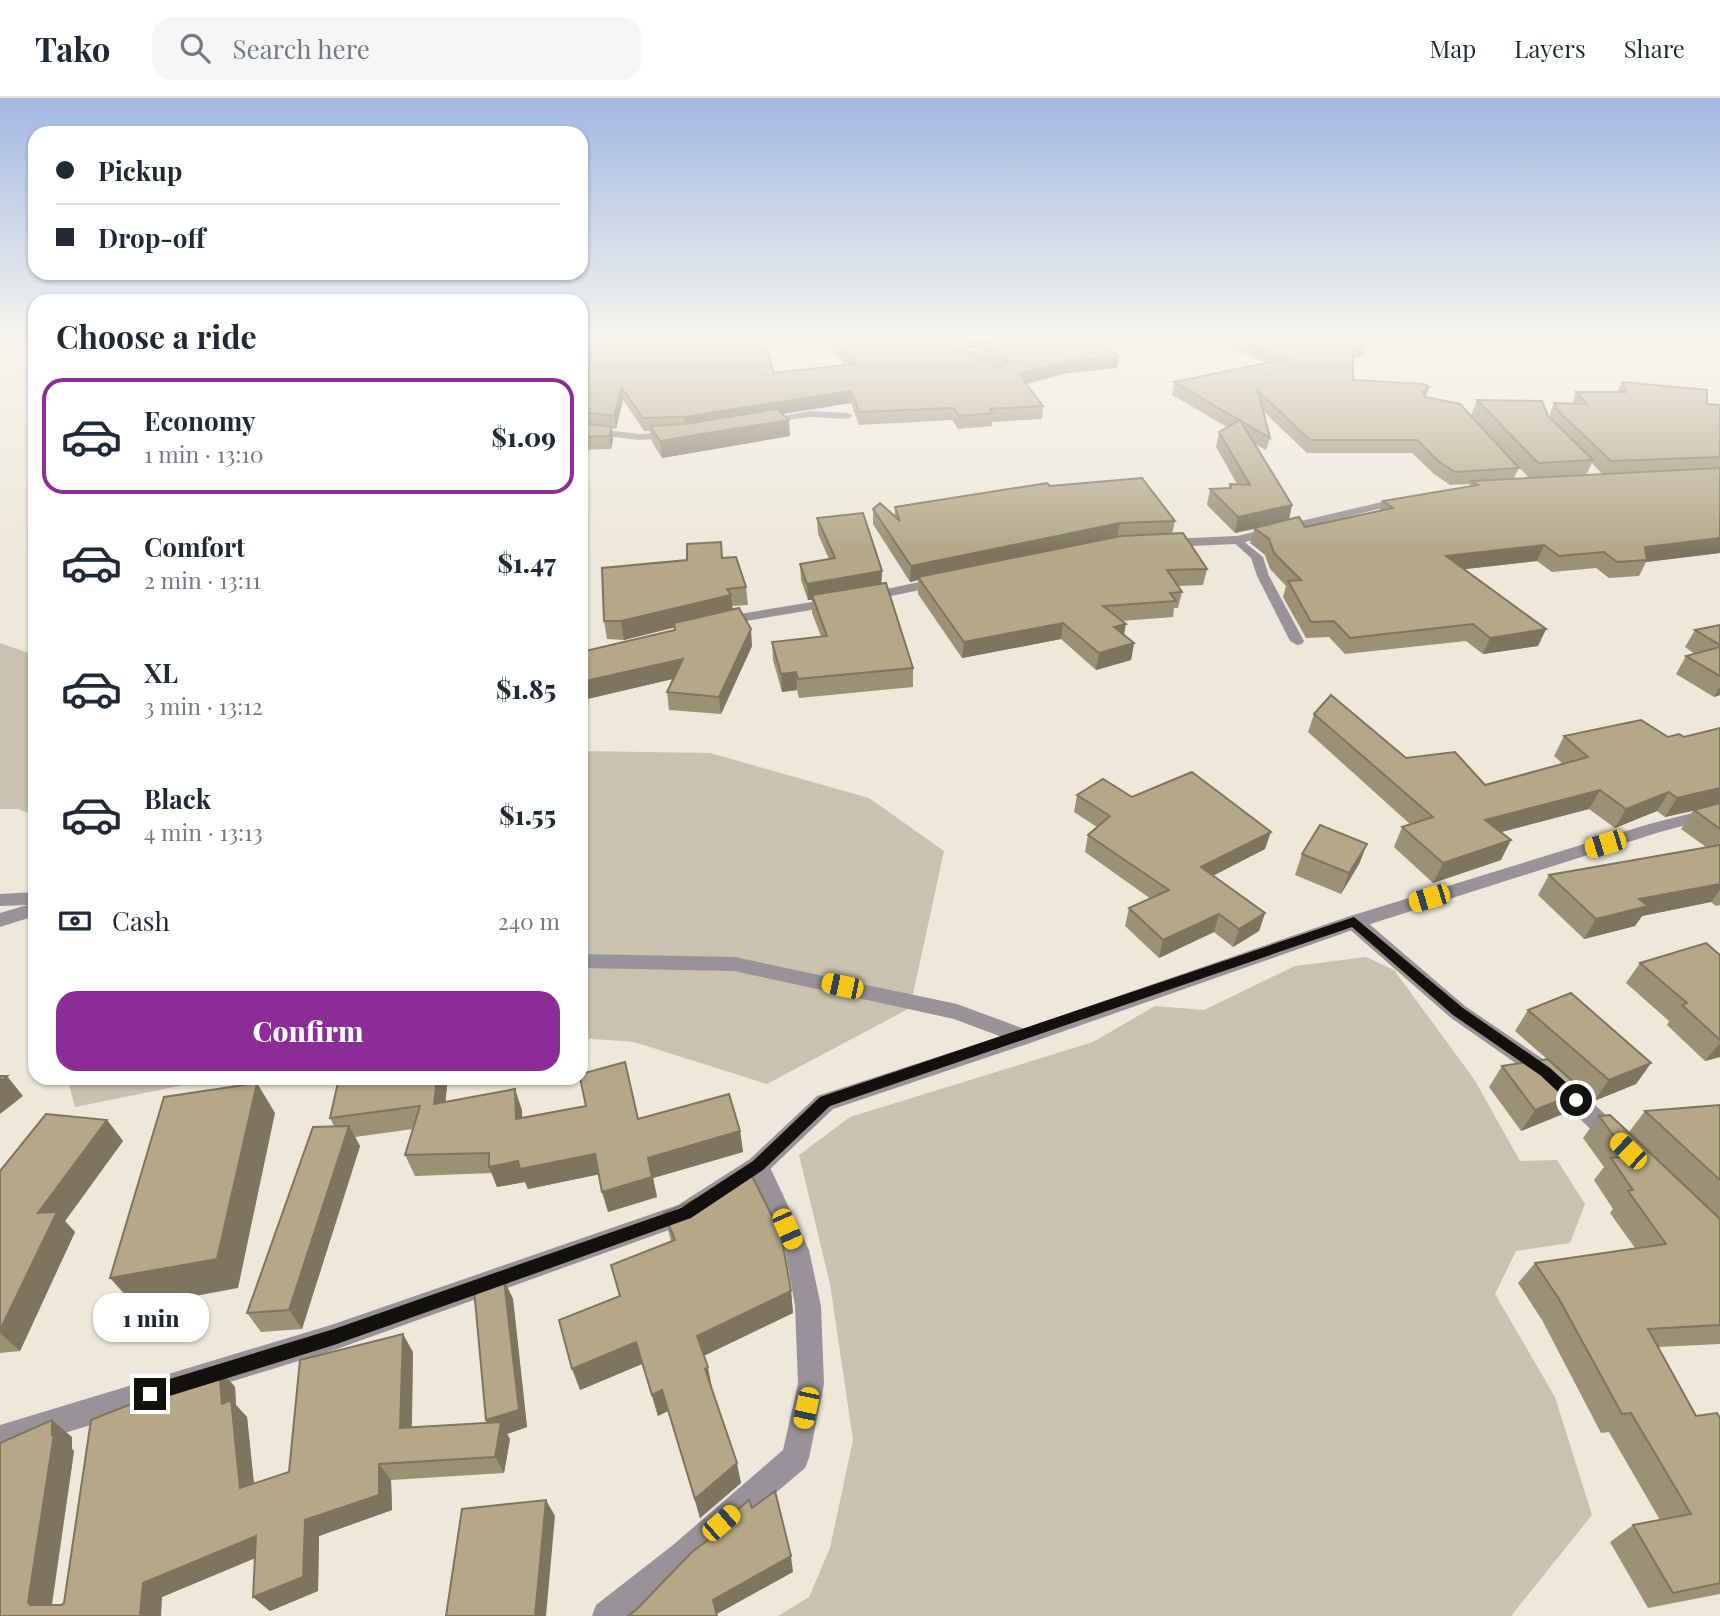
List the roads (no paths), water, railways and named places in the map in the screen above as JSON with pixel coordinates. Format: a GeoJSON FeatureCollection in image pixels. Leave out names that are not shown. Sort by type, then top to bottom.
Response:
{"type":"FeatureCollection","features":[{"type":"Feature","properties":{"kind":"street"},"geometry":{"type":"LineString","coordinates":[[758,422],[810,414],[848,416]]}},
{"type":"Feature","properties":{"kind":"street"},"geometry":{"type":"LineString","coordinates":[[588,431],[639,437],[686,435]]}},
{"type":"Feature","properties":{"kind":"street"},"geometry":{"type":"LineString","coordinates":[[1158,543],[1237,540],[1410,499]]}},
{"type":"Feature","properties":{"kind":"street"},"geometry":{"type":"LineString","coordinates":[[1237,540],[1256,557],[1297,641]]}},
{"type":"Feature","properties":{"kind":"street"},"geometry":{"type":"LineString","coordinates":[[706,625],[946,581]]}},
{"type":"Feature","properties":{"kind":"street"},"geometry":{"type":"LineString","coordinates":[[0,1439],[95,1423],[686,1213],[758,1166],[825,1102],[1023,1037],[1354,922],[1655,828],[1719,813]]}},
{"type":"Feature","properties":{"kind":"street"},"geometry":{"type":"LineString","coordinates":[[0,900],[28,898]]}},
{"type":"Feature","properties":{"kind":"street"},"geometry":{"type":"LineString","coordinates":[[0,920],[28,911]]}},
{"type":"Feature","properties":{"kind":"street"},"geometry":{"type":"LineString","coordinates":[[1354,922],[1458,1012],[1545,1072],[1628,1151]]}},
{"type":"Feature","properties":{"kind":"street"},"geometry":{"type":"LineString","coordinates":[[588,961],[734,964],[957,1012],[1023,1037]]}},
{"type":"Feature","properties":{"kind":"street"},"geometry":{"type":"LineString","coordinates":[[607,1616],[683,1555],[795,1458],[811,1384],[808,1306],[797,1250],[758,1166]]}}]}
